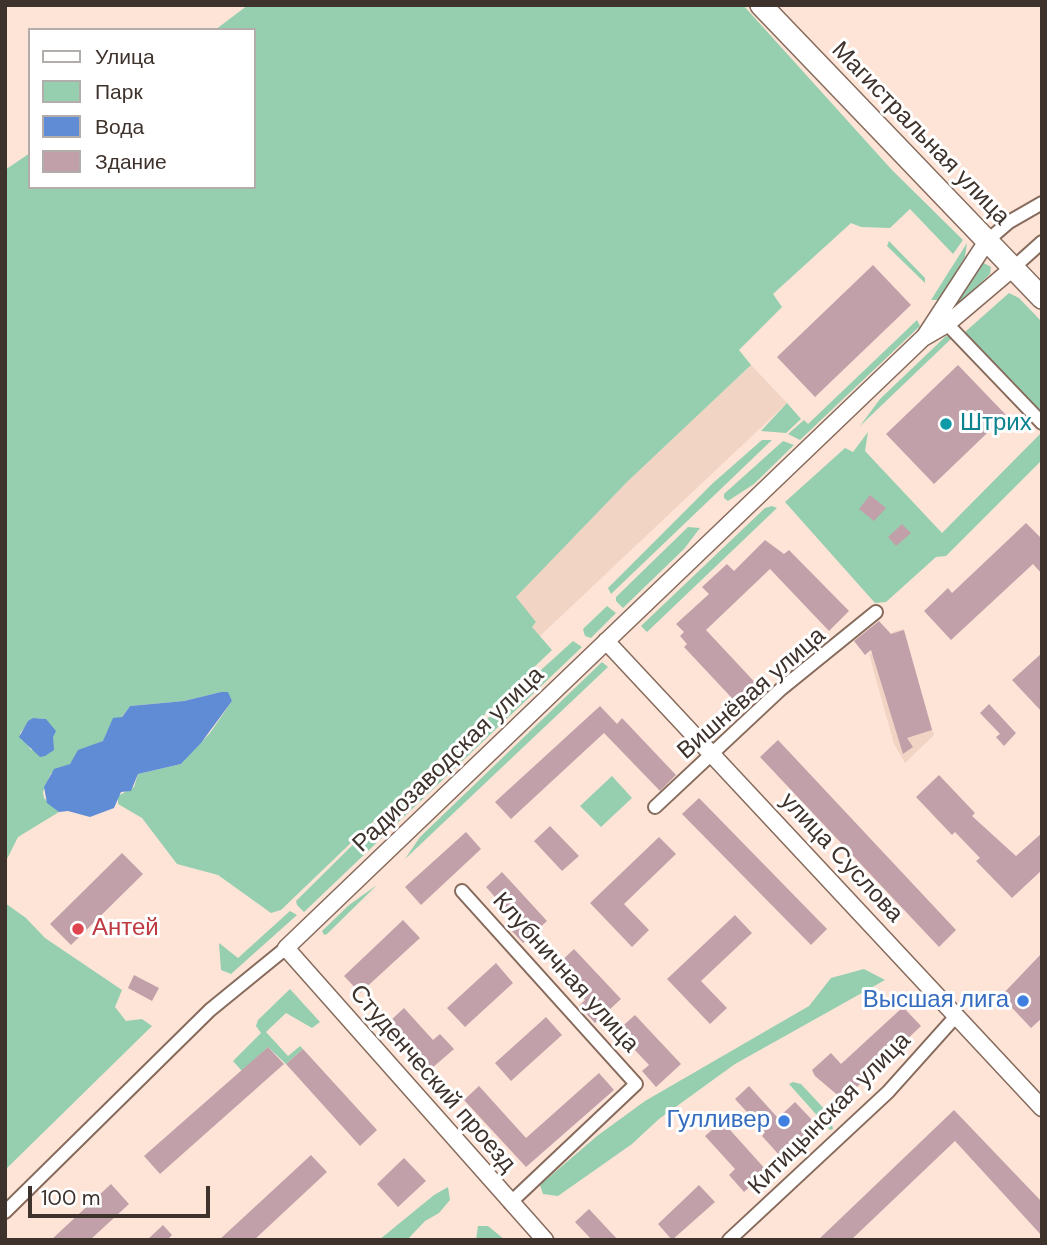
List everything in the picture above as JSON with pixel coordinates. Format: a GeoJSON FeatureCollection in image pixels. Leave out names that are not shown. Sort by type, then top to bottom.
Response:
{"type":"FeatureCollection","features":[{"type":"Feature","properties":{"kind":"highway","name":"Магистральная улица"},"geometry":{"type":"LineString","coordinates":[[761,5],[1042,298]]}},
{"type":"Feature","properties":{"kind":"street"},"geometry":{"type":"LineString","coordinates":[[987,241],[1009,222],[1042,203]]}},
{"type":"Feature","properties":{"kind":"street","name":"Радиозаводская улица"},"geometry":{"type":"LineString","coordinates":[[5,1212],[210,1010],[286,948],[923,338],[987,241]]}},
{"type":"Feature","properties":{"kind":"street"},"geometry":{"type":"LineString","coordinates":[[1013,268],[1042,242]]}},
{"type":"Feature","properties":{"kind":"street","name":"Радиозаводская улица"},"geometry":{"type":"LineString","coordinates":[[923,338],[947,324],[1013,268]]}},
{"type":"Feature","properties":{"kind":"street"},"geometry":{"type":"LineString","coordinates":[[947,324],[1042,423]]}},
{"type":"Feature","properties":{"kind":"street","name":"Вишнёвая улица"},"geometry":{"type":"LineString","coordinates":[[655,807],[714,755],[781,689],[876,612]]}},
{"type":"Feature","properties":{"kind":"street","name":"улица Суслова"},"geometry":{"type":"LineString","coordinates":[[606,641],[1042,1108]]}},
{"type":"Feature","properties":{"kind":"street","name":"Клубничная улица"},"geometry":{"type":"LineString","coordinates":[[462,891],[636,1084],[510,1203]]}},
{"type":"Feature","properties":{"kind":"street","name":"Студенческий проезд"},"geometry":{"type":"LineString","coordinates":[[286,948],[545,1240]]}},
{"type":"Feature","properties":{"kind":"street","name":"Китицынская улица"},"geometry":{"type":"LineString","coordinates":[[729,1240],[888,1092],[957,1015]]}},
{"type":"Feature","properties":{"kind":"shaded area"},"geometry":{"type":"Polygon","coordinates":[[[751,365],[787,403],[540,636],[531,627],[536,623],[515,597],[627,482],[751,365]]]}},
{"type":"Feature","properties":{"kind":"shaded area"},"geometry":{"type":"Polygon","coordinates":[[[903,629],[934,735],[905,763],[894,744],[869,654],[881,651],[880,644],[893,632],[903,629]]]}},
{"type":"Feature","properties":{"kind":"green space"},"geometry":{"type":"Polygon","coordinates":[[[248,5],[743,5],[892,170],[963,240],[953,254],[910,209],[890,228],[861,227],[851,223],[773,294],[782,307],[739,350],[751,365],[627,482],[516,597],[536,622],[532,627],[552,650],[281,910],[271,913],[218,875],[177,864],[142,818],[118,804],[118,796],[134,787],[138,774],[181,764],[210,733],[232,701],[221,692],[184,701],[130,706],[103,741],[83,750],[70,764],[51,773],[43,792],[44,798],[59,812],[18,837],[5,863],[5,170],[28,154],[28,189],[256,189],[256,28],[218,28],[248,5]],[[33,718],[20,733],[31,750],[53,742],[46,719],[33,718]]]}},
{"type":"Feature","properties":{"kind":"green space"},"geometry":{"type":"Polygon","coordinates":[[[889,241],[925,278],[925,283],[887,246],[889,241]]]}},
{"type":"Feature","properties":{"kind":"green space"},"geometry":{"type":"Polygon","coordinates":[[[967,243],[965,257],[939,300],[931,300],[967,243]]]}},
{"type":"Feature","properties":{"kind":"green space"},"geometry":{"type":"Polygon","coordinates":[[[982,262],[991,267],[990,274],[948,314],[982,262]]]}},
{"type":"Feature","properties":{"kind":"green space"},"geometry":{"type":"Polygon","coordinates":[[[1009,293],[1019,298],[1042,322],[1042,413],[965,332],[1009,293]]]}},
{"type":"Feature","properties":{"kind":"green space"},"geometry":{"type":"Polygon","coordinates":[[[917,320],[920,326],[800,440],[788,434],[804,420],[808,424],[917,320]]]}},
{"type":"Feature","properties":{"kind":"green space"},"geometry":{"type":"Polygon","coordinates":[[[946,336],[952,338],[860,426],[880,399],[946,336]]]}},
{"type":"Feature","properties":{"kind":"green space"},"geometry":{"type":"Polygon","coordinates":[[[787,403],[801,419],[786,433],[761,431],[787,403]]]}},
{"type":"Feature","properties":{"kind":"green space"},"geometry":{"type":"Polygon","coordinates":[[[868,432],[865,451],[942,533],[1042,432],[1042,460],[946,556],[936,557],[886,602],[875,603],[785,502],[845,448],[853,452],[868,432]]]}},
{"type":"Feature","properties":{"kind":"green space"},"geometry":{"type":"Polygon","coordinates":[[[762,440],[772,440],[611,594],[608,588],[713,483],[762,440]]]}},
{"type":"Feature","properties":{"kind":"green space"},"geometry":{"type":"Polygon","coordinates":[[[783,441],[794,445],[754,484],[728,501],[724,498],[724,494],[783,441]]]}},
{"type":"Feature","properties":{"kind":"green space"},"geometry":{"type":"Polygon","coordinates":[[[765,508],[777,508],[647,632],[641,626],[765,508]]]}},
{"type":"Feature","properties":{"kind":"green space"},"geometry":{"type":"Polygon","coordinates":[[[688,527],[700,528],[684,549],[623,608],[616,601],[616,597],[688,527]]]}},
{"type":"Feature","properties":{"kind":"green space"},"geometry":{"type":"Polygon","coordinates":[[[607,606],[616,613],[591,638],[585,636],[583,629],[607,606]]]}},
{"type":"Feature","properties":{"kind":"green space"},"geometry":{"type":"Polygon","coordinates":[[[573,641],[582,647],[304,912],[297,905],[296,901],[404,794],[573,641]]]}},
{"type":"Feature","properties":{"kind":"green space"},"geometry":{"type":"Polygon","coordinates":[[[602,662],[608,667],[405,859],[420,837],[602,662]]]}},
{"type":"Feature","properties":{"kind":"green space"},"geometry":{"type":"Polygon","coordinates":[[[612,776],[632,798],[601,827],[580,806],[612,776]]]}},
{"type":"Feature","properties":{"kind":"green space"},"geometry":{"type":"Polygon","coordinates":[[[377,885],[324,935],[322,931],[349,905],[377,885]]]}},
{"type":"Feature","properties":{"kind":"green space"},"geometry":{"type":"Polygon","coordinates":[[[5,903],[26,918],[45,938],[122,990],[115,1007],[126,1021],[142,1019],[152,1026],[5,1170],[5,903]]]}},
{"type":"Feature","properties":{"kind":"green space"},"geometry":{"type":"Polygon","coordinates":[[[290,911],[297,915],[231,974],[221,970],[219,943],[238,958],[290,911]]]}},
{"type":"Feature","properties":{"kind":"green space"},"geometry":{"type":"Polygon","coordinates":[[[864,969],[885,980],[735,1064],[659,1119],[632,1144],[558,1196],[543,1194],[540,1185],[597,1136],[645,1101],[809,1006],[831,978],[864,969]]]}},
{"type":"Feature","properties":{"kind":"green space"},"geometry":{"type":"Polygon","coordinates":[[[290,989],[320,1022],[312,1028],[286,1013],[266,1032],[288,1056],[300,1046],[303,1049],[286,1064],[268,1047],[242,1071],[233,1061],[261,1033],[256,1026],[258,1020],[290,989]]]}},
{"type":"Feature","properties":{"kind":"green space"},"geometry":{"type":"Polygon","coordinates":[[[789,1084],[801,1084],[830,1115],[833,1129],[830,1130],[789,1084]]]}},
{"type":"Feature","properties":{"kind":"green space"},"geometry":{"type":"Polygon","coordinates":[[[448,1187],[450,1200],[407,1240],[379,1240],[434,1195],[448,1187]]]}},
{"type":"Feature","properties":{"kind":"green space"},"geometry":{"type":"Polygon","coordinates":[[[478,1226],[488,1226],[505,1240],[476,1240],[478,1226]]]}},
{"type":"Feature","properties":{"kind":"water"},"geometry":{"type":"Polygon","coordinates":[[[228,692],[232,701],[201,743],[181,764],[138,774],[131,791],[121,792],[114,808],[90,817],[68,811],[59,812],[47,803],[44,787],[54,769],[70,764],[78,750],[103,741],[113,718],[122,717],[130,706],[184,701],[228,692]]]}},
{"type":"Feature","properties":{"kind":"water"},"geometry":{"type":"Polygon","coordinates":[[[33,718],[46,719],[56,731],[53,737],[54,750],[45,756],[40,757],[19,737],[28,721],[33,718]]]}},
{"type":"Feature","properties":{"kind":"building"},"geometry":{"type":"Polygon","coordinates":[[[873,265],[911,305],[815,397],[777,357],[873,265]]]}},
{"type":"Feature","properties":{"kind":"building","name":"Штрих"},"geometry":{"type":"Polygon","coordinates":[[[958,365],[1006,415],[934,484],[886,434],[958,365]]]}},
{"type":"Feature","properties":{"kind":"building"},"geometry":{"type":"Polygon","coordinates":[[[870,495],[886,508],[874,521],[859,509],[870,495]]]}},
{"type":"Feature","properties":{"kind":"building"},"geometry":{"type":"Polygon","coordinates":[[[1026,523],[1042,539],[1042,574],[1033,564],[951,640],[924,611],[948,588],[952,593],[1026,523]]]}},
{"type":"Feature","properties":{"kind":"building"},"geometry":{"type":"Polygon","coordinates":[[[902,524],[911,533],[896,546],[888,537],[902,524]]]}},
{"type":"Feature","properties":{"kind":"building"},"geometry":{"type":"Polygon","coordinates":[[[765,540],[784,554],[789,550],[849,611],[829,631],[770,569],[706,630],[764,692],[744,711],[684,647],[687,644],[680,636],[684,632],[676,624],[709,594],[702,587],[727,564],[734,571],[765,540]]]}},
{"type":"Feature","properties":{"kind":"building"},"geometry":{"type":"Polygon","coordinates":[[[879,621],[891,634],[904,630],[932,730],[907,738],[913,747],[903,754],[871,650],[865,655],[854,641],[879,621]]]}},
{"type":"Feature","properties":{"kind":"building"},"geometry":{"type":"Polygon","coordinates":[[[1042,653],[1042,712],[1012,680],[1042,653]]]}},
{"type":"Feature","properties":{"kind":"building"},"geometry":{"type":"Polygon","coordinates":[[[989,704],[1016,733],[1004,746],[996,737],[1000,734],[980,713],[989,704]]]}},
{"type":"Feature","properties":{"kind":"building"},"geometry":{"type":"Polygon","coordinates":[[[600,706],[617,724],[622,718],[676,775],[660,791],[604,733],[511,819],[495,802],[600,706]]]}},
{"type":"Feature","properties":{"kind":"building"},"geometry":{"type":"Polygon","coordinates":[[[778,740],[956,930],[939,947],[760,757],[778,740]]]}},
{"type":"Feature","properties":{"kind":"building"},"geometry":{"type":"Polygon","coordinates":[[[939,775],[975,813],[972,816],[1016,856],[1042,833],[1042,870],[1012,898],[976,861],[980,858],[955,832],[952,835],[916,797],[939,775]]]}},
{"type":"Feature","properties":{"kind":"building"},"geometry":{"type":"Polygon","coordinates":[[[699,798],[827,929],[811,945],[682,814],[699,798]]]}},
{"type":"Feature","properties":{"kind":"building"},"geometry":{"type":"Polygon","coordinates":[[[550,826],[579,856],[562,871],[534,841],[550,826]]]}},
{"type":"Feature","properties":{"kind":"building"},"geometry":{"type":"Polygon","coordinates":[[[466,832],[481,849],[421,905],[405,887],[466,832]]]}},
{"type":"Feature","properties":{"kind":"building"},"geometry":{"type":"Polygon","coordinates":[[[659,837],[676,854],[624,904],[649,930],[632,947],[590,903],[659,837]]]}},
{"type":"Feature","properties":{"kind":"building"},"geometry":{"type":"Polygon","coordinates":[[[122,853],[143,874],[71,945],[50,924],[122,853]]]}},
{"type":"Feature","properties":{"kind":"building"},"geometry":{"type":"Polygon","coordinates":[[[502,872],[547,921],[523,943],[510,929],[517,922],[486,887],[502,872]]]}},
{"type":"Feature","properties":{"kind":"building"},"geometry":{"type":"Polygon","coordinates":[[[735,915],[752,933],[701,981],[727,1008],[710,1024],[667,979],[735,915]]]}},
{"type":"Feature","properties":{"kind":"building"},"geometry":{"type":"Polygon","coordinates":[[[403,920],[420,938],[360,993],[344,976],[403,920]]]}},
{"type":"Feature","properties":{"kind":"building"},"geometry":{"type":"Polygon","coordinates":[[[574,949],[621,999],[595,1023],[579,1006],[585,1000],[555,967],[574,949]]]}},
{"type":"Feature","properties":{"kind":"building","name":"Высшая лига"},"geometry":{"type":"Polygon","coordinates":[[[1042,953],[1042,1018],[1031,1028],[1001,996],[1042,953]]]}},
{"type":"Feature","properties":{"kind":"building"},"geometry":{"type":"Polygon","coordinates":[[[496,963],[513,983],[465,1027],[447,1008],[496,963]]]}},
{"type":"Feature","properties":{"kind":"building"},"geometry":{"type":"Polygon","coordinates":[[[134,975],[159,988],[152,1001],[128,988],[134,975]]]}},
{"type":"Feature","properties":{"kind":"building"},"geometry":{"type":"Polygon","coordinates":[[[903,1007],[921,1026],[857,1087],[855,1085],[841,1098],[815,1076],[812,1070],[831,1053],[841,1064],[903,1007]]]}},
{"type":"Feature","properties":{"kind":"building"},"geometry":{"type":"Polygon","coordinates":[[[404,1008],[433,1040],[440,1034],[454,1049],[431,1069],[389,1022],[404,1008]]]}},
{"type":"Feature","properties":{"kind":"building"},"geometry":{"type":"Polygon","coordinates":[[[635,1015],[681,1064],[656,1087],[642,1071],[649,1065],[617,1031],[635,1015]]]}},
{"type":"Feature","properties":{"kind":"building"},"geometry":{"type":"Polygon","coordinates":[[[546,1017],[562,1035],[511,1081],[495,1063],[546,1017]]]}},
{"type":"Feature","properties":{"kind":"building"},"geometry":{"type":"Polygon","coordinates":[[[268,1047],[284,1064],[160,1174],[144,1156],[268,1047]]]}},
{"type":"Feature","properties":{"kind":"building"},"geometry":{"type":"Polygon","coordinates":[[[303,1049],[377,1130],[360,1146],[286,1064],[303,1049]]]}},
{"type":"Feature","properties":{"kind":"building"},"geometry":{"type":"Polygon","coordinates":[[[599,1073],[614,1090],[526,1167],[464,1100],[479,1086],[526,1138],[599,1073]]]}},
{"type":"Feature","properties":{"kind":"building","name":"Гулливер"},"geometry":{"type":"Polygon","coordinates":[[[749,1086],[778,1118],[795,1102],[816,1124],[806,1133],[809,1136],[793,1151],[790,1146],[780,1156],[762,1136],[765,1132],[735,1099],[749,1086]]]}},
{"type":"Feature","properties":{"kind":"building"},"geometry":{"type":"Polygon","coordinates":[[[954,1110],[1042,1202],[1042,1236],[955,1141],[851,1240],[818,1240],[954,1110]]]}},
{"type":"Feature","properties":{"kind":"building"},"geometry":{"type":"Polygon","coordinates":[[[722,1121],[767,1171],[744,1192],[729,1175],[735,1169],[705,1136],[722,1121]]]}},
{"type":"Feature","properties":{"kind":"building"},"geometry":{"type":"Polygon","coordinates":[[[311,1155],[327,1172],[254,1240],[219,1240],[311,1155]]]}},
{"type":"Feature","properties":{"kind":"building"},"geometry":{"type":"Polygon","coordinates":[[[404,1158],[426,1181],[398,1207],[377,1184],[404,1158]]]}},
{"type":"Feature","properties":{"kind":"building"},"geometry":{"type":"Polygon","coordinates":[[[111,1184],[129,1204],[90,1240],[51,1240],[111,1184]]]}},
{"type":"Feature","properties":{"kind":"building"},"geometry":{"type":"Polygon","coordinates":[[[699,1185],[715,1202],[672,1240],[658,1224],[699,1185]]]}},
{"type":"Feature","properties":{"kind":"building"},"geometry":{"type":"Polygon","coordinates":[[[589,1209],[618,1240],[592,1240],[575,1222],[589,1209]]]}},
{"type":"Feature","properties":{"kind":"building"},"geometry":{"type":"Polygon","coordinates":[[[163,1225],[172,1235],[167,1240],[147,1240],[163,1225]]]}},
{"type":"Feature","properties":{"kind":"place","name":"Штрих"},"geometry":{"type":"Point","coordinates":[946,424]}},
{"type":"Feature","properties":{"kind":"place","name":"Антей"},"geometry":{"type":"Point","coordinates":[78,929]}},
{"type":"Feature","properties":{"kind":"place","name":"Высшая лига"},"geometry":{"type":"Point","coordinates":[1023,1001]}},
{"type":"Feature","properties":{"kind":"place","name":"Гулливер"},"geometry":{"type":"Point","coordinates":[784,1121]}}]}
